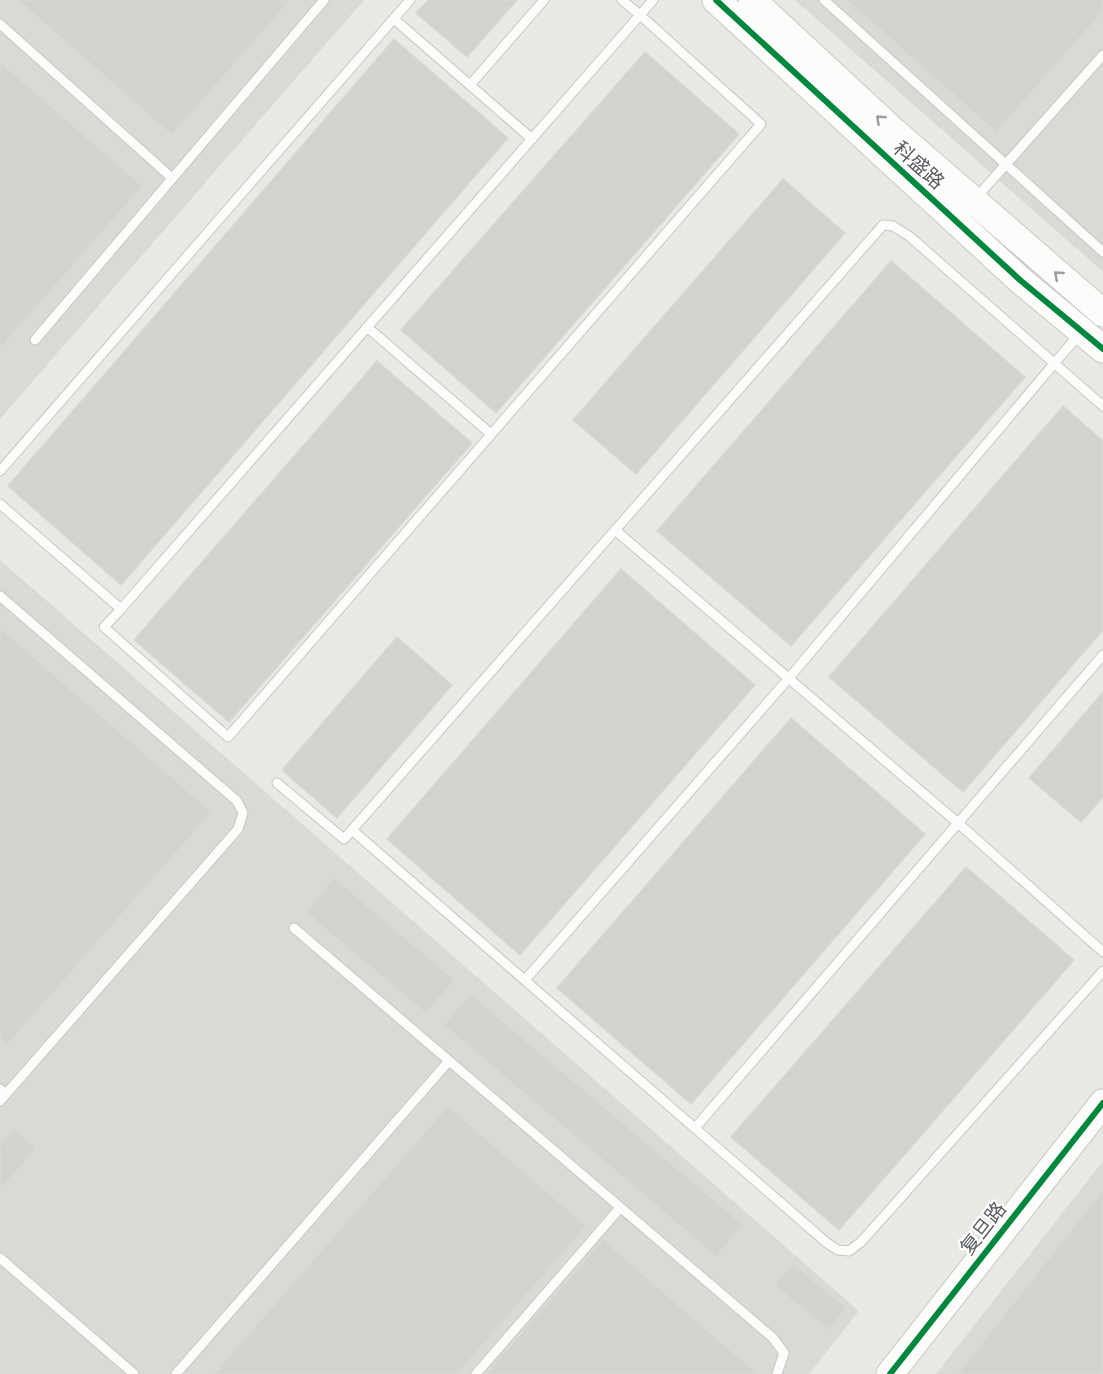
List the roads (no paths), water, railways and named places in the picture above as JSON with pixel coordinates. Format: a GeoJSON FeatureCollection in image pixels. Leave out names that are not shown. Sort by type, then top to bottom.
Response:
{"type":"FeatureCollection","features":[{"type":"Feature","properties":{"kind":"street","name":"科盛路"},"geometry":{"type":"LineString","coordinates":[[716,0],[1093,319],[1103,349]]}},
{"type":"Feature","properties":{"kind":"street","name":"科盛路"},"geometry":{"type":"LineString","coordinates":[[752,0],[891,129],[965,211]]}},
{"type":"Feature","properties":{"kind":"street","name":"复旦路"},"geometry":{"type":"LineString","coordinates":[[890,1374],[1103,1103]]}},
{"type":"Feature","properties":{"kind":"lane"},"geometry":{"type":"LineString","coordinates":[[35,340],[324,0]]}},
{"type":"Feature","properties":{"kind":"lane"},"geometry":{"type":"LineString","coordinates":[[0,471],[410,0]]}},
{"type":"Feature","properties":{"kind":"lane"},"geometry":{"type":"LineString","coordinates":[[470,85],[544,0]]}},
{"type":"Feature","properties":{"kind":"lane"},"geometry":{"type":"LineString","coordinates":[[622,0],[640,15],[761,124],[228,736],[104,627],[121,609],[532,139],[640,15],[653,0]]}},
{"type":"Feature","properties":{"kind":"lane"},"geometry":{"type":"LineString","coordinates":[[824,0],[1103,252]]}},
{"type":"Feature","properties":{"kind":"lane"},"geometry":{"type":"LineString","coordinates":[[394,19],[532,139]]}},
{"type":"Feature","properties":{"kind":"lane"},"geometry":{"type":"LineString","coordinates":[[0,24],[172,178]]}},
{"type":"Feature","properties":{"kind":"lane"},"geometry":{"type":"LineString","coordinates":[[965,211],[1103,55]]}},
{"type":"Feature","properties":{"kind":"lane"},"geometry":{"type":"LineString","coordinates":[[277,783],[344,839],[883,225],[892,226],[909,236],[1103,406]]}},
{"type":"Feature","properties":{"kind":"lane"},"geometry":{"type":"LineString","coordinates":[[525,980],[789,678],[1093,319]]}},
{"type":"Feature","properties":{"kind":"lane"},"geometry":{"type":"LineString","coordinates":[[367,327],[491,434]]}},
{"type":"Feature","properties":{"kind":"lane"},"geometry":{"type":"LineString","coordinates":[[0,504],[121,609]]}},
{"type":"Feature","properties":{"kind":"lane"},"geometry":{"type":"LineString","coordinates":[[615,530],[958,823],[1103,952]]}},
{"type":"Feature","properties":{"kind":"lane"},"geometry":{"type":"LineString","coordinates":[[0,596],[237,801],[243,813],[238,829],[2,1095]]}},
{"type":"Feature","properties":{"kind":"lane"},"geometry":{"type":"LineString","coordinates":[[695,1128],[1103,656]]}},
{"type":"Feature","properties":{"kind":"lane"},"geometry":{"type":"LineString","coordinates":[[352,830],[827,1243],[838,1250],[849,1251],[861,1242],[1103,971]]}},
{"type":"Feature","properties":{"kind":"lane"},"geometry":{"type":"LineString","coordinates":[[294,928],[773,1338],[784,1353],[777,1374]]}},
{"type":"Feature","properties":{"kind":"lane"},"geometry":{"type":"LineString","coordinates":[[176,1374],[448,1062]]}},
{"type":"Feature","properties":{"kind":"lane"},"geometry":{"type":"LineString","coordinates":[[476,1374],[620,1208]]}},
{"type":"Feature","properties":{"kind":"lane"},"geometry":{"type":"LineString","coordinates":[[0,1258],[134,1374]]}}]}
